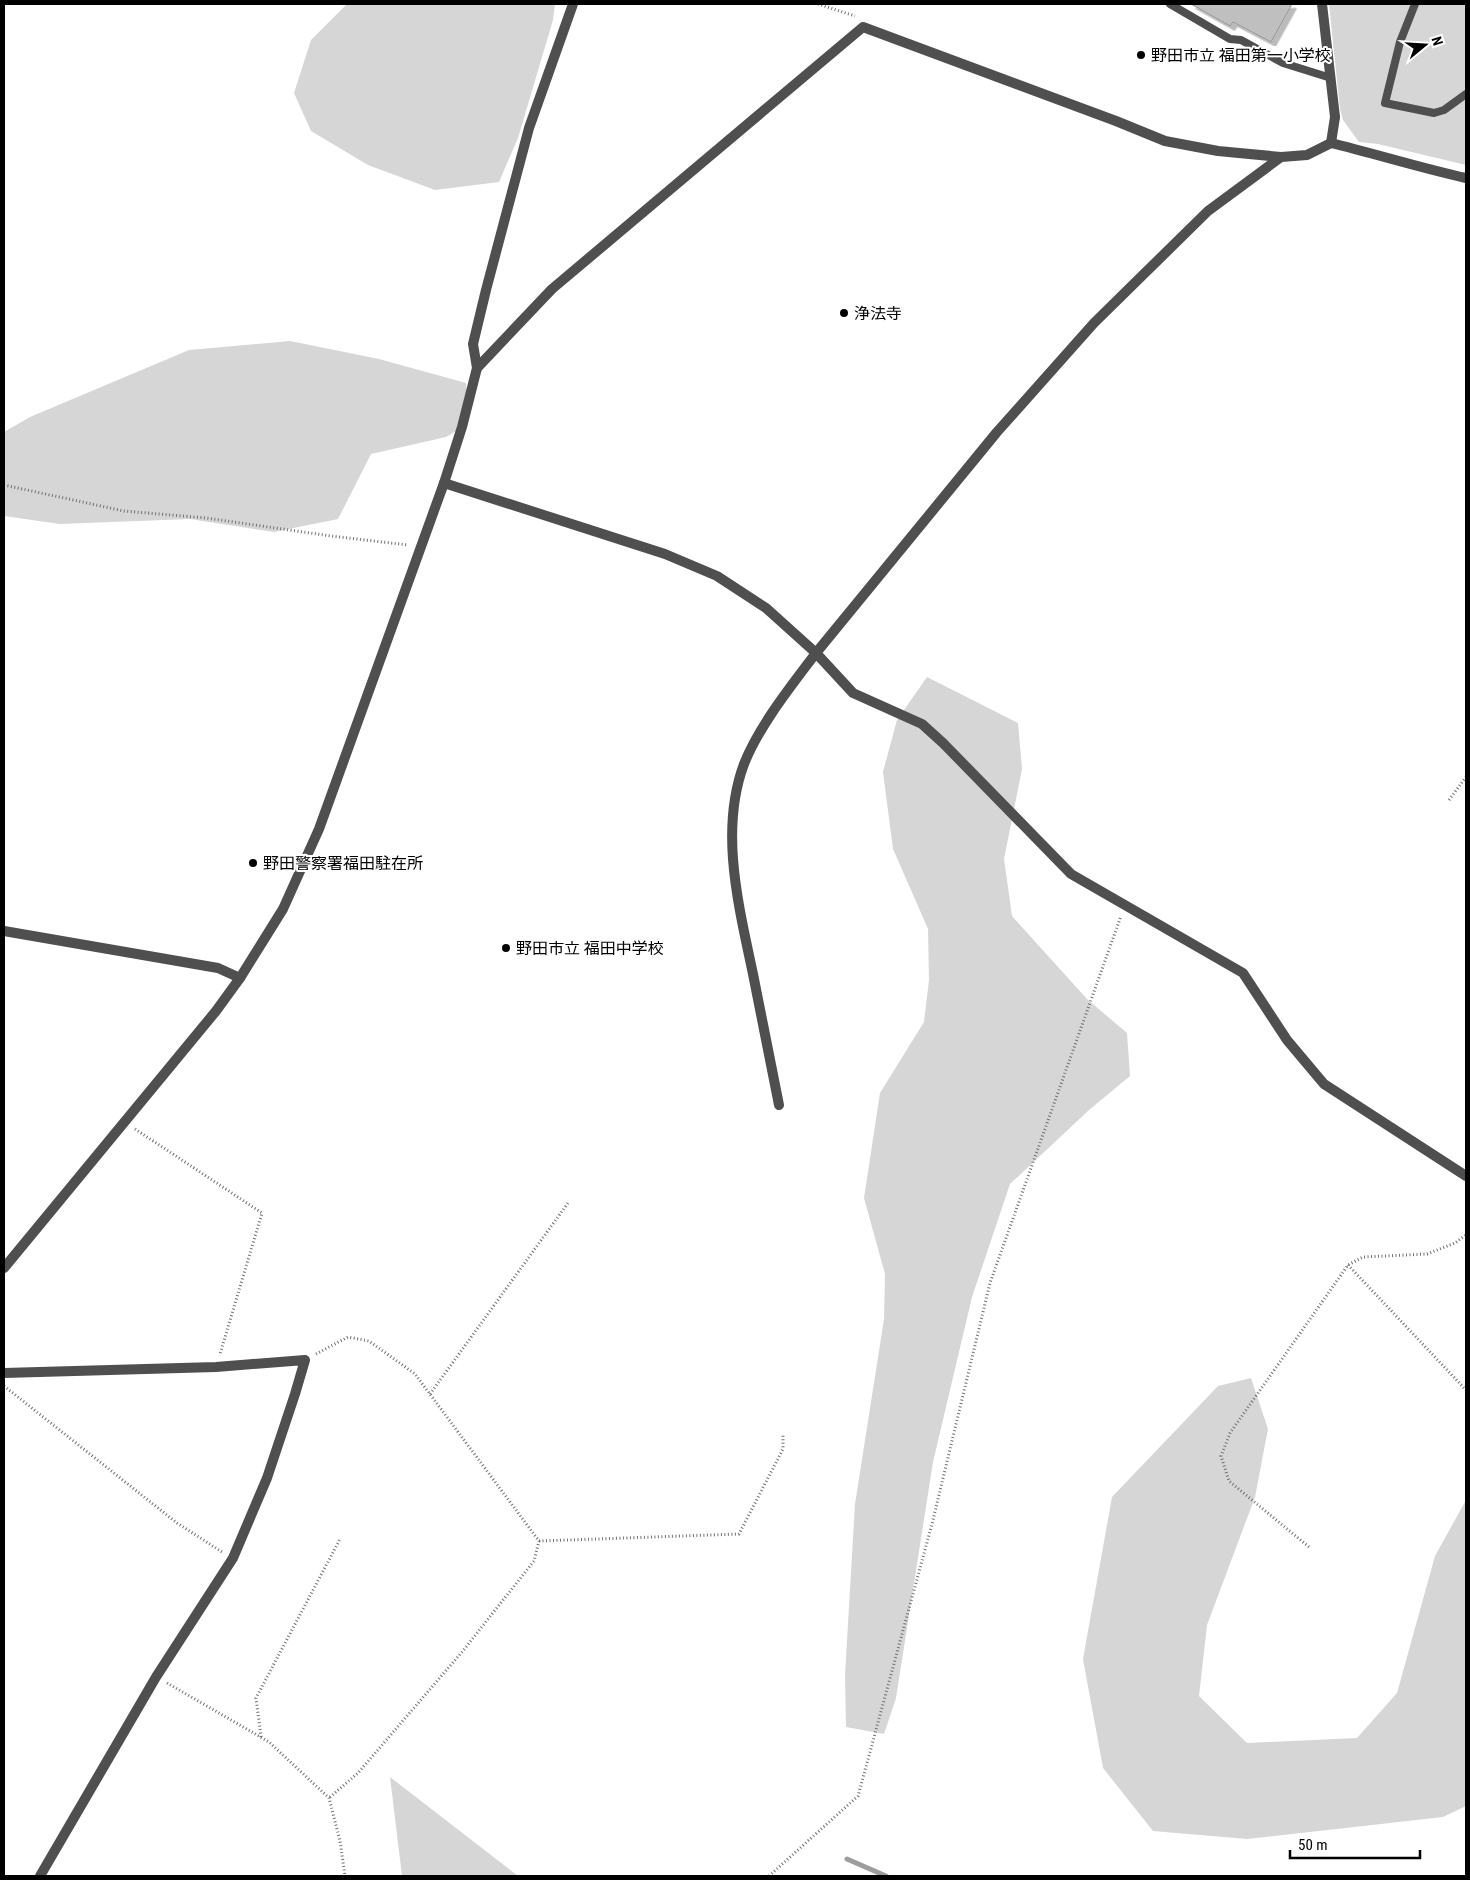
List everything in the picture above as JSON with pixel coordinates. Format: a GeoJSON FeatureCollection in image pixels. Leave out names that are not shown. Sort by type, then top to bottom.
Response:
{"type":"FeatureCollection","features":[{"type":"Feature","properties":{"kind":"street"},"geometry":{"type":"LineString","coordinates":[[4,1268],[216,1011],[240,978],[283,909],[319,829],[422,546],[462,427],[477,368],[473,344],[489,280],[530,128],[573,4]]}},
{"type":"Feature","properties":{"kind":"street"},"geometry":{"type":"LineString","coordinates":[[1322,4],[1335,116],[1331,143]]}},
{"type":"Feature","properties":{"kind":"street"},"geometry":{"type":"LineString","coordinates":[[477,368],[552,289],[863,27],[1116,121],[1164,141],[1218,151],[1281,157],[1306,155],[1331,143],[1466,178]]}},
{"type":"Feature","properties":{"kind":"street"},"geometry":{"type":"LineString","coordinates":[[779,1105],[739,903],[733,851],[737,788],[744,764],[754,742],[816,653],[997,432],[1094,323],[1208,212],[1281,157]]}},
{"type":"Feature","properties":{"kind":"street"},"geometry":{"type":"LineString","coordinates":[[444,483],[665,554],[717,576],[766,608],[816,653],[853,693],[922,724],[1071,874],[1243,973],[1287,1040],[1324,1084],[1466,1176]]}},
{"type":"Feature","properties":{"kind":"street"},"geometry":{"type":"LineString","coordinates":[[4,931],[218,968],[240,978]]}},
{"type":"Feature","properties":{"kind":"street"},"geometry":{"type":"LineString","coordinates":[[4,1373],[216,1368],[305,1360],[267,1478],[232,1558],[156,1676],[40,1876]]}},
{"type":"Feature","properties":{"kind":"lane"},"geometry":{"type":"LineString","coordinates":[[1170,4],[1230,39],[1241,40],[1283,63],[1331,78]]}},
{"type":"Feature","properties":{"kind":"lane"},"geometry":{"type":"LineString","coordinates":[[1415,4],[1400,42],[1385,104],[1434,113],[1444,110],[1466,94]]}},
{"type":"Feature","properties":{"kind":"path"},"geometry":{"type":"LineString","coordinates":[[818,4],[859,17],[863,27]]}},
{"type":"Feature","properties":{"kind":"path"},"geometry":{"type":"LineString","coordinates":[[4,484],[124,511],[206,518],[358,540],[422,546]]}},
{"type":"Feature","properties":{"kind":"path"},"geometry":{"type":"LineString","coordinates":[[1449,800],[1466,777]]}},
{"type":"Feature","properties":{"kind":"path"},"geometry":{"type":"LineString","coordinates":[[769,1876],[858,1796],[932,1524],[990,1283],[1125,904]]}},
{"type":"Feature","properties":{"kind":"path"},"geometry":{"type":"LineString","coordinates":[[124,1122],[262,1213],[216,1368]]}},
{"type":"Feature","properties":{"kind":"path"},"geometry":{"type":"LineString","coordinates":[[430,1394],[568,1203]]}},
{"type":"Feature","properties":{"kind":"path"},"geometry":{"type":"LineString","coordinates":[[1308,1547],[1229,1481],[1221,1456],[1230,1433],[1348,1266],[1363,1257],[1427,1254],[1455,1243],[1466,1235]]}},
{"type":"Feature","properties":{"kind":"path"},"geometry":{"type":"LineString","coordinates":[[1348,1266],[1466,1390]]}},
{"type":"Feature","properties":{"kind":"path"},"geometry":{"type":"LineString","coordinates":[[305,1360],[348,1337],[369,1341],[415,1374],[539,1541],[534,1562],[462,1652],[358,1773],[329,1798]]}},
{"type":"Feature","properties":{"kind":"path"},"geometry":{"type":"LineString","coordinates":[[4,1386],[177,1523],[232,1558]]}},
{"type":"Feature","properties":{"kind":"path"},"geometry":{"type":"LineString","coordinates":[[539,1541],[739,1534],[783,1449],[783,1434]]}},
{"type":"Feature","properties":{"kind":"path"},"geometry":{"type":"LineString","coordinates":[[261,1738],[256,1698],[340,1539]]}},
{"type":"Feature","properties":{"kind":"path"},"geometry":{"type":"LineString","coordinates":[[156,1676],[269,1742],[329,1798],[340,1841],[345,1876]]}},
{"type":"Feature","properties":{"kind":"shaded area"},"geometry":{"type":"Polygon","coordinates":[[[347,4],[555,4],[553,20],[518,138],[499,182],[435,190],[368,165],[311,131],[294,93],[311,40],[347,4]]]}},
{"type":"Feature","properties":{"kind":"shaded area"},"geometry":{"type":"Polygon","coordinates":[[[1329,4],[1466,4],[1466,165],[1378,144],[1359,142],[1343,120],[1340,109],[1329,4]]]}},
{"type":"Feature","properties":{"kind":"shaded area"},"geometry":{"type":"Polygon","coordinates":[[[290,341],[379,359],[466,383],[468,424],[446,437],[371,454],[338,519],[274,532],[190,519],[60,524],[4,516],[4,432],[30,417],[189,350],[290,341]]]}},
{"type":"Feature","properties":{"kind":"shaded area"},"geometry":{"type":"Polygon","coordinates":[[[927,677],[1018,723],[1022,769],[1004,859],[1012,916],[1087,999],[1127,1033],[1130,1076],[1089,1110],[1010,1184],[972,1297],[933,1462],[896,1698],[884,1734],[846,1727],[845,1675],[855,1504],[884,1319],[885,1274],[864,1198],[880,1093],[924,1022],[929,980],[928,929],[893,849],[883,772],[897,720],[927,677]]]}},
{"type":"Feature","properties":{"kind":"shaded area"},"geometry":{"type":"Polygon","coordinates":[[[1251,1378],[1268,1429],[1255,1497],[1207,1625],[1199,1696],[1247,1743],[1357,1738],[1397,1693],[1435,1556],[1466,1500],[1466,1806],[1443,1817],[1247,1839],[1153,1831],[1103,1768],[1083,1659],[1112,1497],[1218,1386],[1251,1378]]]}},
{"type":"Feature","properties":{"kind":"shaded area"},"geometry":{"type":"Polygon","coordinates":[[[390,1777],[518,1876],[402,1876],[390,1777]]]}},
{"type":"Feature","properties":{"kind":"building"},"geometry":{"type":"Polygon","coordinates":[[[1191,4],[1292,4],[1271,42],[1233,22],[1230,26],[1191,4]]]}},
{"type":"Feature","properties":{"kind":"waterway"},"geometry":{"type":"LineString","coordinates":[[847,1859],[886,1876]]}},
{"type":"Feature","properties":{"kind":"place","name":"野田市立 福田第一小学校"},"geometry":{"type":"Point","coordinates":[1141,55]}},
{"type":"Feature","properties":{"kind":"place","name":"浄法寺"},"geometry":{"type":"Point","coordinates":[844,313]}},
{"type":"Feature","properties":{"kind":"place","name":"野田警察署福田駐在所"},"geometry":{"type":"Point","coordinates":[253,863]}},
{"type":"Feature","properties":{"kind":"place","name":"野田市立 福田中学校"},"geometry":{"type":"Point","coordinates":[506,948]}}]}
